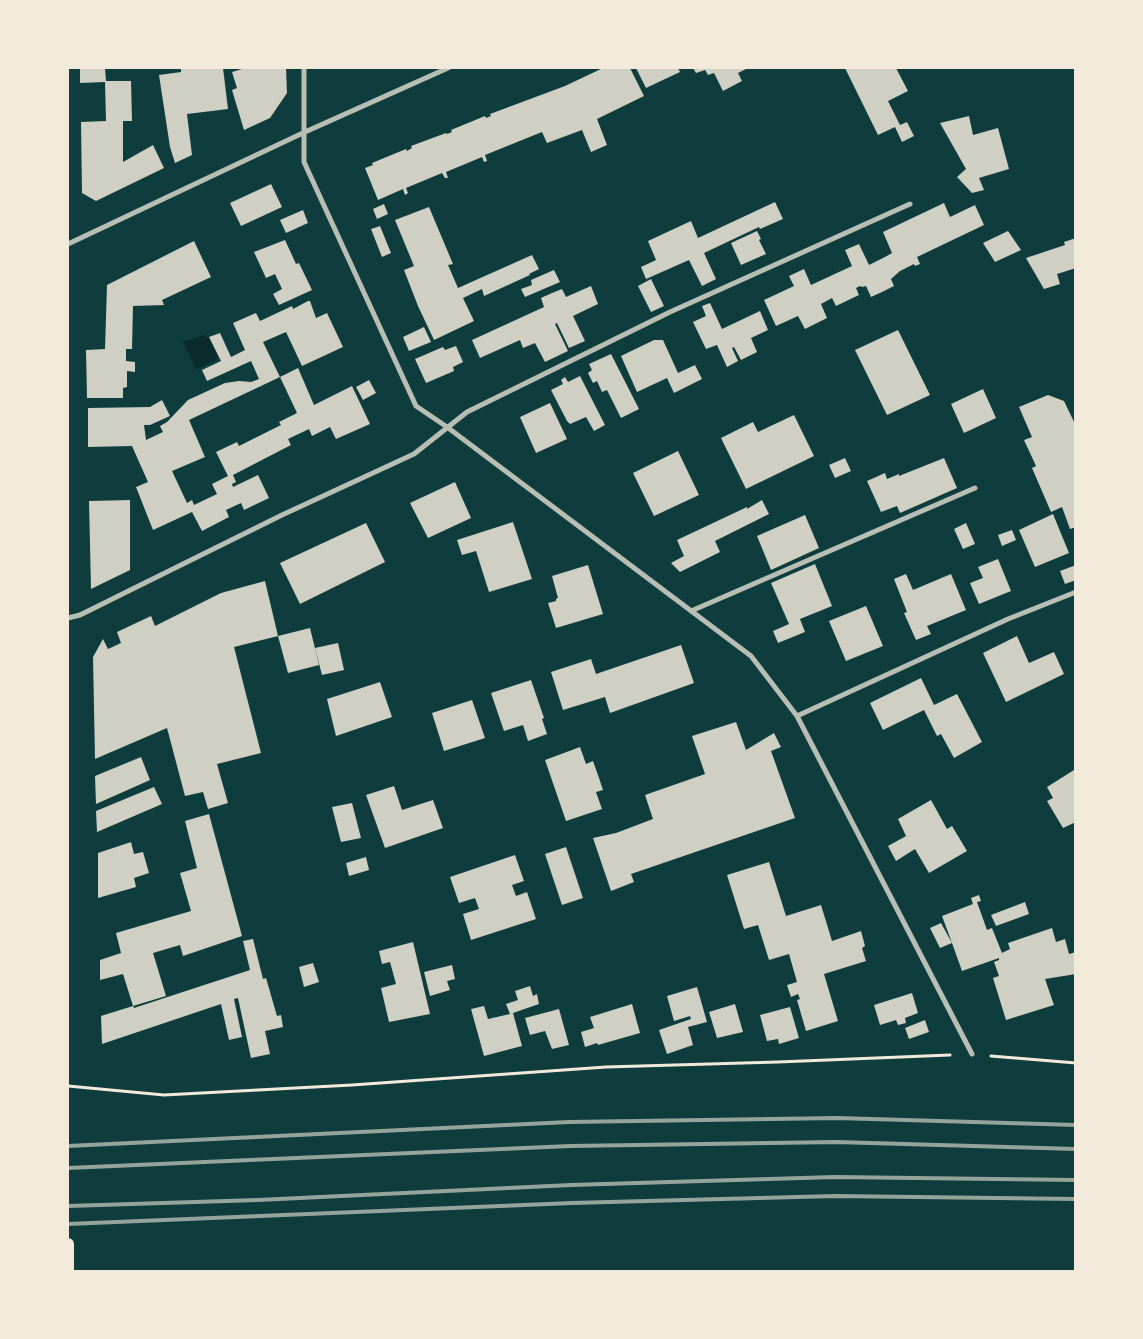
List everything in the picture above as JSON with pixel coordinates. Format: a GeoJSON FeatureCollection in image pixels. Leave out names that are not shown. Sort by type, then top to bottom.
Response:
{"type":"FeatureCollection","features":[{"type":"Feature","properties":{"kind":"main road"},"geometry":{"type":"LineString","coordinates":[[68,1244],[68,1272]]}},
{"type":"Feature","properties":{"kind":"street"},"geometry":{"type":"LineString","coordinates":[[304,68],[304,162],[416,406],[447,427],[751,656],[796,716],[972,1054]]}},
{"type":"Feature","properties":{"kind":"street"},"geometry":{"type":"LineString","coordinates":[[68,244],[305,132],[448,68]]}},
{"type":"Feature","properties":{"kind":"street"},"geometry":{"type":"LineString","coordinates":[[68,618],[80,615],[282,515],[414,454],[467,412],[662,316],[910,204]]}},
{"type":"Feature","properties":{"kind":"street"},"geometry":{"type":"LineString","coordinates":[[691,611],[975,488]]}},
{"type":"Feature","properties":{"kind":"street"},"geometry":{"type":"LineString","coordinates":[[796,716],[1008,619],[1076,592]]}},
{"type":"Feature","properties":{"kind":"path"},"geometry":{"type":"LineString","coordinates":[[68,1086],[164,1095],[352,1085],[606,1067],[972,1054],[1076,1063]]}},
{"type":"Feature","properties":{"kind":"water"},"geometry":{"type":"Polygon","coordinates":[[[204,335],[206,338],[209,337],[218,357],[216,358],[217,360],[196,369],[183,342],[204,335]]]}},
{"type":"Feature","properties":{"kind":"building"},"geometry":{"type":"Polygon","coordinates":[[[80,68],[105,68],[106,81],[131,81],[132,121],[123,121],[123,162],[153,145],[164,168],[96,201],[82,193],[81,122],[106,121],[105,82],[80,83],[80,68]]]}},
{"type":"Feature","properties":{"kind":"building"},"geometry":{"type":"Polygon","coordinates":[[[181,68],[223,68],[228,109],[187,114],[192,155],[175,163],[170,147],[159,75],[181,72],[181,68]]]}},
{"type":"Feature","properties":{"kind":"building"},"geometry":{"type":"Polygon","coordinates":[[[242,68],[286,68],[287,93],[270,118],[244,130],[232,90],[237,88],[232,72],[242,68]]]}},
{"type":"Feature","properties":{"kind":"building"},"geometry":{"type":"Polygon","coordinates":[[[603,68],[630,68],[644,96],[597,119],[607,145],[591,152],[582,130],[547,143],[542,132],[485,155],[487,161],[484,162],[482,157],[446,172],[448,178],[445,178],[442,173],[406,188],[408,193],[405,195],[403,189],[378,200],[365,168],[373,165],[372,163],[406,149],[407,151],[412,148],[411,146],[452,132],[451,130],[565,86],[603,68]]]}},
{"type":"Feature","properties":{"kind":"building"},"geometry":{"type":"Polygon","coordinates":[[[636,68],[678,68],[680,72],[646,88],[636,68]]]}},
{"type":"Feature","properties":{"kind":"building"},"geometry":{"type":"Polygon","coordinates":[[[693,68],[748,68],[738,73],[742,81],[723,91],[714,73],[708,75],[705,70],[696,73],[693,68]]]}},
{"type":"Feature","properties":{"kind":"building"},"geometry":{"type":"Polygon","coordinates":[[[845,68],[896,68],[908,91],[888,101],[900,125],[907,122],[914,136],[902,142],[895,127],[878,135],[845,68]]]}},
{"type":"Feature","properties":{"kind":"building"},"geometry":{"type":"Polygon","coordinates":[[[969,116],[973,135],[998,128],[1009,169],[979,178],[984,190],[972,193],[957,177],[966,169],[940,123],[969,116]]]}},
{"type":"Feature","properties":{"kind":"building"},"geometry":{"type":"Polygon","coordinates":[[[271,184],[282,207],[241,226],[230,203],[271,184]]]}},
{"type":"Feature","properties":{"kind":"building"},"geometry":{"type":"Polygon","coordinates":[[[775,202],[783,219],[760,229],[759,227],[704,253],[716,279],[702,286],[689,260],[646,279],[641,267],[656,260],[648,241],[691,221],[698,238],[775,202]]]}},
{"type":"Feature","properties":{"kind":"building"},"geometry":{"type":"Polygon","coordinates":[[[944,203],[950,217],[975,205],[984,225],[917,257],[920,264],[915,266],[914,264],[900,271],[891,279],[894,286],[882,292],[871,297],[866,286],[860,286],[856,288],[859,295],[836,306],[832,298],[821,304],[827,318],[805,329],[798,316],[776,326],[764,300],[794,286],[789,276],[804,269],[811,285],[852,266],[845,250],[859,244],[869,265],[892,253],[883,232],[944,203]]]}},
{"type":"Feature","properties":{"kind":"building"},"geometry":{"type":"Polygon","coordinates":[[[384,204],[388,214],[377,219],[373,209],[384,204]]]}},
{"type":"Feature","properties":{"kind":"building"},"geometry":{"type":"Polygon","coordinates":[[[429,207],[453,264],[448,265],[458,288],[532,255],[539,269],[484,296],[482,289],[463,298],[474,321],[434,340],[404,270],[414,266],[395,220],[429,207]]]}},
{"type":"Feature","properties":{"kind":"building"},"geometry":{"type":"Polygon","coordinates":[[[303,210],[308,223],[286,233],[280,220],[303,210]]]}},
{"type":"Feature","properties":{"kind":"building"},"geometry":{"type":"Polygon","coordinates":[[[380,226],[391,253],[382,257],[371,229],[380,226]]]}},
{"type":"Feature","properties":{"kind":"building"},"geometry":{"type":"Polygon","coordinates":[[[757,231],[766,254],[741,265],[731,243],[757,231]]]}},
{"type":"Feature","properties":{"kind":"building"},"geometry":{"type":"Polygon","coordinates":[[[1008,231],[1021,250],[995,262],[983,243],[1008,231]]]}},
{"type":"Feature","properties":{"kind":"building"},"geometry":{"type":"Polygon","coordinates":[[[1076,238],[1076,268],[1057,274],[1060,284],[1044,289],[1026,258],[1065,245],[1064,242],[1076,238]]]}},
{"type":"Feature","properties":{"kind":"building"},"geometry":{"type":"Polygon","coordinates":[[[285,240],[296,264],[299,263],[312,290],[279,305],[273,294],[282,289],[275,274],[266,278],[254,252],[285,240]]]}},
{"type":"Feature","properties":{"kind":"building"},"geometry":{"type":"Polygon","coordinates":[[[194,241],[211,277],[162,300],[164,305],[133,306],[132,349],[126,349],[126,361],[135,362],[135,372],[127,371],[127,387],[123,388],[123,398],[87,398],[86,350],[105,349],[107,285],[194,241]]]}},
{"type":"Feature","properties":{"kind":"building"},"geometry":{"type":"Polygon","coordinates":[[[554,270],[560,282],[525,297],[521,289],[532,285],[531,280],[554,270]]]}},
{"type":"Feature","properties":{"kind":"building"},"geometry":{"type":"Polygon","coordinates":[[[651,279],[664,306],[651,312],[638,286],[651,279]]]}},
{"type":"Feature","properties":{"kind":"building"},"geometry":{"type":"Polygon","coordinates":[[[591,286],[598,304],[573,316],[585,341],[569,348],[557,323],[555,324],[568,351],[545,362],[535,343],[523,348],[520,340],[480,358],[472,340],[544,307],[541,298],[552,293],[562,289],[566,297],[591,286]]]}},
{"type":"Feature","properties":{"kind":"building"},"geometry":{"type":"Polygon","coordinates":[[[310,301],[316,318],[327,313],[343,347],[302,366],[286,332],[263,342],[280,377],[298,368],[314,405],[352,386],[370,424],[336,439],[330,427],[312,436],[309,429],[288,439],[291,445],[233,475],[236,482],[232,484],[233,487],[258,475],[269,498],[244,510],[241,503],[226,510],[229,517],[202,531],[192,512],[153,530],[136,487],[148,482],[132,446],[88,447],[88,408],[150,407],[162,400],[170,416],[150,425],[144,425],[146,440],[163,432],[160,426],[167,422],[188,400],[225,383],[251,382],[259,379],[251,361],[207,381],[202,370],[221,361],[209,337],[220,333],[231,357],[245,350],[233,323],[256,313],[260,321],[292,306],[293,309],[310,301]],[[280,377],[189,420],[205,457],[172,471],[187,503],[192,500],[194,505],[217,494],[212,484],[228,476],[216,452],[237,442],[239,446],[281,425],[279,422],[297,413],[280,377]]]}},
{"type":"Feature","properties":{"kind":"building"},"geometry":{"type":"Polygon","coordinates":[[[710,303],[722,329],[760,311],[768,330],[751,338],[757,352],[741,360],[734,347],[732,348],[738,361],[727,367],[717,345],[706,349],[693,322],[706,316],[702,306],[710,303]]]}},
{"type":"Feature","properties":{"kind":"building"},"geometry":{"type":"Polygon","coordinates":[[[424,327],[431,342],[409,351],[403,337],[424,327]]]}},
{"type":"Feature","properties":{"kind":"building"},"geometry":{"type":"Polygon","coordinates":[[[898,330],[930,395],[887,415],[855,350],[898,330]]]}},
{"type":"Feature","properties":{"kind":"building"},"geometry":{"type":"Polygon","coordinates":[[[654,340],[663,340],[678,373],[695,365],[702,379],[674,393],[667,378],[637,392],[621,356],[654,340]]]}},
{"type":"Feature","properties":{"kind":"building"},"geometry":{"type":"Polygon","coordinates":[[[456,346],[463,362],[453,367],[454,371],[426,383],[415,359],[443,347],[445,350],[456,346]]]}},
{"type":"Feature","properties":{"kind":"building"},"geometry":{"type":"Polygon","coordinates":[[[611,354],[639,409],[621,418],[607,390],[602,392],[597,381],[593,383],[588,373],[592,370],[589,364],[611,354]]]}},
{"type":"Feature","properties":{"kind":"building"},"geometry":{"type":"Polygon","coordinates":[[[580,376],[605,425],[594,431],[586,417],[570,424],[551,390],[563,384],[561,380],[565,377],[568,382],[580,376]]]}},
{"type":"Feature","properties":{"kind":"building"},"geometry":{"type":"Polygon","coordinates":[[[369,380],[376,393],[363,400],[356,387],[369,380]]]}},
{"type":"Feature","properties":{"kind":"building"},"geometry":{"type":"Polygon","coordinates":[[[983,389],[996,418],[964,433],[951,404],[983,389]]]}},
{"type":"Feature","properties":{"kind":"building"},"geometry":{"type":"Polygon","coordinates":[[[1048,395],[1064,401],[1076,426],[1076,527],[1070,529],[1062,507],[1051,512],[1032,468],[1036,466],[1024,440],[1032,437],[1019,407],[1048,395]]]}},
{"type":"Feature","properties":{"kind":"building"},"geometry":{"type":"Polygon","coordinates":[[[550,403],[567,439],[536,453],[520,417],[550,403]]]}},
{"type":"Feature","properties":{"kind":"building"},"geometry":{"type":"Polygon","coordinates":[[[794,415],[814,456],[746,489],[721,438],[753,422],[758,432],[794,415]]]}},
{"type":"Feature","properties":{"kind":"building"},"geometry":{"type":"Polygon","coordinates":[[[678,451],[699,495],[654,516],[633,473],[678,451]]]}},
{"type":"Feature","properties":{"kind":"building"},"geometry":{"type":"Polygon","coordinates":[[[845,458],[851,471],[835,478],[829,465],[845,458]]]}},
{"type":"Feature","properties":{"kind":"building"},"geometry":{"type":"Polygon","coordinates":[[[944,458],[957,488],[900,513],[897,506],[881,512],[867,481],[885,473],[887,479],[899,474],[899,476],[944,458]]]}},
{"type":"Feature","properties":{"kind":"building"},"geometry":{"type":"Polygon","coordinates":[[[455,482],[471,518],[428,538],[410,503],[455,482]]]}},
{"type":"Feature","properties":{"kind":"building"},"geometry":{"type":"Polygon","coordinates":[[[130,500],[130,570],[91,589],[89,501],[130,500]]]}},
{"type":"Feature","properties":{"kind":"building"},"geometry":{"type":"Polygon","coordinates":[[[762,500],[769,514],[715,541],[720,552],[680,572],[671,563],[684,556],[677,540],[747,507],[747,509],[762,500]]]}},
{"type":"Feature","properties":{"kind":"building"},"geometry":{"type":"Polygon","coordinates":[[[1053,514],[1069,553],[1035,567],[1019,530],[1053,514]]]}},
{"type":"Feature","properties":{"kind":"building"},"geometry":{"type":"Polygon","coordinates":[[[805,515],[819,548],[771,570],[757,536],[805,515]]]}},
{"type":"Feature","properties":{"kind":"building"},"geometry":{"type":"Polygon","coordinates":[[[513,522],[532,579],[489,592],[476,551],[462,555],[457,540],[513,522]]]}},
{"type":"Feature","properties":{"kind":"building"},"geometry":{"type":"Polygon","coordinates":[[[366,523],[385,562],[300,604],[280,563],[366,523]]]}},
{"type":"Feature","properties":{"kind":"building"},"geometry":{"type":"Polygon","coordinates":[[[966,523],[975,544],[963,549],[954,529],[966,523]]]}},
{"type":"Feature","properties":{"kind":"building"},"geometry":{"type":"Polygon","coordinates":[[[1012,530],[1016,540],[1002,546],[998,535],[1012,530]]]}},
{"type":"Feature","properties":{"kind":"building"},"geometry":{"type":"Polygon","coordinates":[[[998,559],[1011,591],[979,604],[970,583],[983,578],[978,567],[998,559]]]}},
{"type":"Feature","properties":{"kind":"building"},"geometry":{"type":"Polygon","coordinates":[[[815,564],[832,606],[800,619],[805,632],[778,643],[773,631],[789,624],[771,583],[815,564]]]}},
{"type":"Feature","properties":{"kind":"building"},"geometry":{"type":"Polygon","coordinates":[[[588,565],[603,614],[556,628],[548,603],[556,601],[558,598],[552,576],[588,565]]]}},
{"type":"Feature","properties":{"kind":"building"},"geometry":{"type":"Polygon","coordinates":[[[1076,565],[1076,580],[1065,584],[1060,571],[1076,565]]]}},
{"type":"Feature","properties":{"kind":"building"},"geometry":{"type":"Polygon","coordinates":[[[906,574],[913,590],[951,574],[966,610],[927,626],[931,634],[916,640],[904,613],[907,612],[894,579],[906,574]]]}},
{"type":"Feature","properties":{"kind":"building"},"geometry":{"type":"Polygon","coordinates":[[[265,581],[278,636],[234,647],[261,753],[217,764],[228,803],[208,809],[203,792],[185,796],[167,728],[95,759],[93,657],[103,639],[108,649],[121,643],[117,632],[151,616],[155,626],[221,593],[265,581]]]}},
{"type":"Feature","properties":{"kind":"building"},"geometry":{"type":"Polygon","coordinates":[[[866,606],[883,646],[846,661],[829,621],[866,606]]]}},
{"type":"Feature","properties":{"kind":"building"},"geometry":{"type":"Polygon","coordinates":[[[310,628],[319,665],[288,673],[278,636],[310,628]]]}},
{"type":"Feature","properties":{"kind":"building"},"geometry":{"type":"Polygon","coordinates":[[[1017,636],[1029,663],[1054,652],[1064,674],[1006,702],[983,653],[1017,636]]]}},
{"type":"Feature","properties":{"kind":"building"},"geometry":{"type":"Polygon","coordinates":[[[338,643],[344,670],[322,675],[315,648],[338,643]]]}},
{"type":"Feature","properties":{"kind":"building"},"geometry":{"type":"Polygon","coordinates":[[[681,645],[694,683],[610,713],[605,697],[563,710],[551,672],[591,659],[596,674],[681,645]]]}},
{"type":"Feature","properties":{"kind":"building"},"geometry":{"type":"Polygon","coordinates":[[[921,678],[934,705],[957,694],[982,742],[954,758],[941,734],[937,736],[924,710],[883,730],[870,703],[921,678]]]}},
{"type":"Feature","properties":{"kind":"building"},"geometry":{"type":"Polygon","coordinates":[[[531,680],[544,718],[542,719],[547,734],[528,741],[523,725],[504,731],[491,693],[531,680]]]}},
{"type":"Feature","properties":{"kind":"building"},"geometry":{"type":"Polygon","coordinates":[[[380,682],[392,717],[336,736],[327,699],[380,682]]]}},
{"type":"Feature","properties":{"kind":"building"},"geometry":{"type":"Polygon","coordinates":[[[472,700],[485,738],[444,751],[432,713],[472,700]]]}},
{"type":"Feature","properties":{"kind":"building"},"geometry":{"type":"Polygon","coordinates":[[[736,722],[746,750],[774,733],[781,747],[771,751],[795,818],[631,874],[634,882],[611,891],[593,838],[616,833],[653,819],[645,795],[705,774],[692,736],[736,722]]]}},
{"type":"Feature","properties":{"kind":"building"},"geometry":{"type":"Polygon","coordinates":[[[580,747],[586,764],[593,761],[603,790],[596,792],[602,809],[566,821],[545,760],[580,747]]]}},
{"type":"Feature","properties":{"kind":"building"},"geometry":{"type":"Polygon","coordinates":[[[141,757],[150,780],[96,804],[95,776],[141,757]]]}},
{"type":"Feature","properties":{"kind":"building"},"geometry":{"type":"Polygon","coordinates":[[[1074,770],[1076,773],[1076,822],[1063,828],[1047,801],[1053,798],[1047,787],[1074,770]]]}},
{"type":"Feature","properties":{"kind":"building"},"geometry":{"type":"Polygon","coordinates":[[[394,786],[402,810],[433,800],[443,828],[385,848],[366,795],[394,786]]]}},
{"type":"Feature","properties":{"kind":"building"},"geometry":{"type":"Polygon","coordinates":[[[154,787],[162,804],[97,832],[96,811],[154,787]]]}},
{"type":"Feature","properties":{"kind":"building"},"geometry":{"type":"Polygon","coordinates":[[[931,800],[947,829],[952,826],[967,851],[929,873],[915,849],[896,861],[888,846],[906,836],[898,819],[931,800]]]}},
{"type":"Feature","properties":{"kind":"building"},"geometry":{"type":"Polygon","coordinates":[[[352,803],[361,838],[341,842],[332,807],[352,803]]]}},
{"type":"Feature","properties":{"kind":"building"},"geometry":{"type":"Polygon","coordinates":[[[209,814],[242,936],[183,956],[180,945],[153,953],[166,996],[133,1006],[123,974],[100,980],[100,960],[121,953],[116,933],[191,911],[180,873],[197,868],[185,821],[209,814]]]}},
{"type":"Feature","properties":{"kind":"building"},"geometry":{"type":"Polygon","coordinates":[[[131,842],[134,854],[143,852],[149,873],[134,878],[136,887],[98,898],[98,853],[131,842]]]}},
{"type":"Feature","properties":{"kind":"building"},"geometry":{"type":"Polygon","coordinates":[[[566,847],[583,898],[562,905],[545,854],[566,847]]]}},
{"type":"Feature","properties":{"kind":"building"},"geometry":{"type":"Polygon","coordinates":[[[515,855],[524,881],[512,885],[516,896],[527,892],[536,919],[471,940],[463,914],[479,909],[475,898],[459,903],[450,877],[515,855]]]}},
{"type":"Feature","properties":{"kind":"building"},"geometry":{"type":"Polygon","coordinates":[[[366,857],[369,870],[349,876],[346,863],[366,857]]]}},
{"type":"Feature","properties":{"kind":"building"},"geometry":{"type":"Polygon","coordinates":[[[769,862],[786,916],[821,905],[832,941],[861,931],[865,946],[862,948],[866,961],[824,974],[838,1021],[806,1031],[797,1000],[800,999],[798,994],[791,997],[787,985],[797,982],[789,954],[769,960],[758,925],[744,929],[727,875],[769,862]]]}},
{"type":"Feature","properties":{"kind":"building"},"geometry":{"type":"Polygon","coordinates":[[[979,895],[981,901],[977,902],[987,930],[992,928],[1002,953],[1010,949],[1008,943],[1052,928],[1056,942],[1065,939],[1069,954],[1076,952],[1076,974],[1045,979],[1054,1005],[1006,1020],[993,978],[999,976],[994,962],[999,960],[999,958],[962,971],[942,916],[973,904],[971,898],[979,895]]]}},
{"type":"Feature","properties":{"kind":"building"},"geometry":{"type":"Polygon","coordinates":[[[1025,902],[1029,914],[996,926],[991,915],[1025,902]]]}},
{"type":"Feature","properties":{"kind":"building"},"geometry":{"type":"Polygon","coordinates":[[[941,923],[952,943],[940,948],[930,928],[941,923]]]}},
{"type":"Feature","properties":{"kind":"building"},"geometry":{"type":"Polygon","coordinates":[[[253,939],[263,979],[266,978],[277,1016],[281,1015],[283,1027],[265,1031],[270,1054],[251,1058],[238,998],[234,999],[242,1037],[229,1040],[221,1004],[102,1044],[101,1016],[133,1006],[134,1008],[250,970],[243,941],[253,939]]]}},
{"type":"Feature","properties":{"kind":"building"},"geometry":{"type":"Polygon","coordinates":[[[413,942],[430,1014],[389,1022],[381,988],[396,984],[390,962],[382,964],[379,951],[413,942]]]}},
{"type":"Feature","properties":{"kind":"building"},"geometry":{"type":"Polygon","coordinates":[[[313,963],[319,982],[304,987],[299,967],[313,963]]]}},
{"type":"Feature","properties":{"kind":"building"},"geometry":{"type":"Polygon","coordinates":[[[452,965],[455,979],[447,981],[450,990],[430,996],[424,972],[452,965]]]}},
{"type":"Feature","properties":{"kind":"building"},"geometry":{"type":"Polygon","coordinates":[[[530,986],[533,996],[537,994],[539,1004],[513,1013],[522,1046],[484,1056],[471,1009],[484,1006],[488,1019],[510,1014],[506,1004],[518,1000],[515,991],[530,986]]]}},
{"type":"Feature","properties":{"kind":"building"},"geometry":{"type":"Polygon","coordinates":[[[697,987],[707,1022],[688,1027],[693,1045],[667,1054],[659,1030],[691,1019],[690,1016],[674,1021],[667,996],[697,987]]]}},
{"type":"Feature","properties":{"kind":"building"},"geometry":{"type":"Polygon","coordinates":[[[912,993],[918,1013],[905,1018],[906,1023],[898,1025],[896,1020],[880,1025],[874,1005],[912,993]]]}},
{"type":"Feature","properties":{"kind":"building"},"geometry":{"type":"Polygon","coordinates":[[[632,1004],[640,1033],[585,1047],[581,1032],[594,1028],[590,1017],[632,1004]]]}},
{"type":"Feature","properties":{"kind":"building"},"geometry":{"type":"Polygon","coordinates":[[[735,1004],[743,1032],[717,1038],[709,1012],[735,1004]]]}},
{"type":"Feature","properties":{"kind":"building"},"geometry":{"type":"Polygon","coordinates":[[[790,1007],[799,1038],[779,1044],[778,1039],[767,1041],[760,1015],[790,1007]]]}},
{"type":"Feature","properties":{"kind":"building"},"geometry":{"type":"Polygon","coordinates":[[[559,1009],[569,1045],[552,1049],[545,1031],[530,1035],[525,1018],[559,1009]]]}},
{"type":"Feature","properties":{"kind":"building"},"geometry":{"type":"Polygon","coordinates":[[[925,1020],[929,1032],[909,1039],[905,1028],[925,1020]]]}},
{"type":"Feature","properties":{"kind":"railway"},"geometry":{"type":"LineString","coordinates":[[68,1146],[569,1122],[837,1118],[1076,1125]]}},
{"type":"Feature","properties":{"kind":"railway"},"geometry":{"type":"LineString","coordinates":[[68,1168],[570,1146],[836,1142],[1076,1149]]}},
{"type":"Feature","properties":{"kind":"railway"},"geometry":{"type":"LineString","coordinates":[[68,1206],[258,1200],[571,1185],[835,1177],[1076,1180]]}},
{"type":"Feature","properties":{"kind":"railway"},"geometry":{"type":"LineString","coordinates":[[68,1224],[572,1203],[835,1196],[1076,1199]]}}]}
